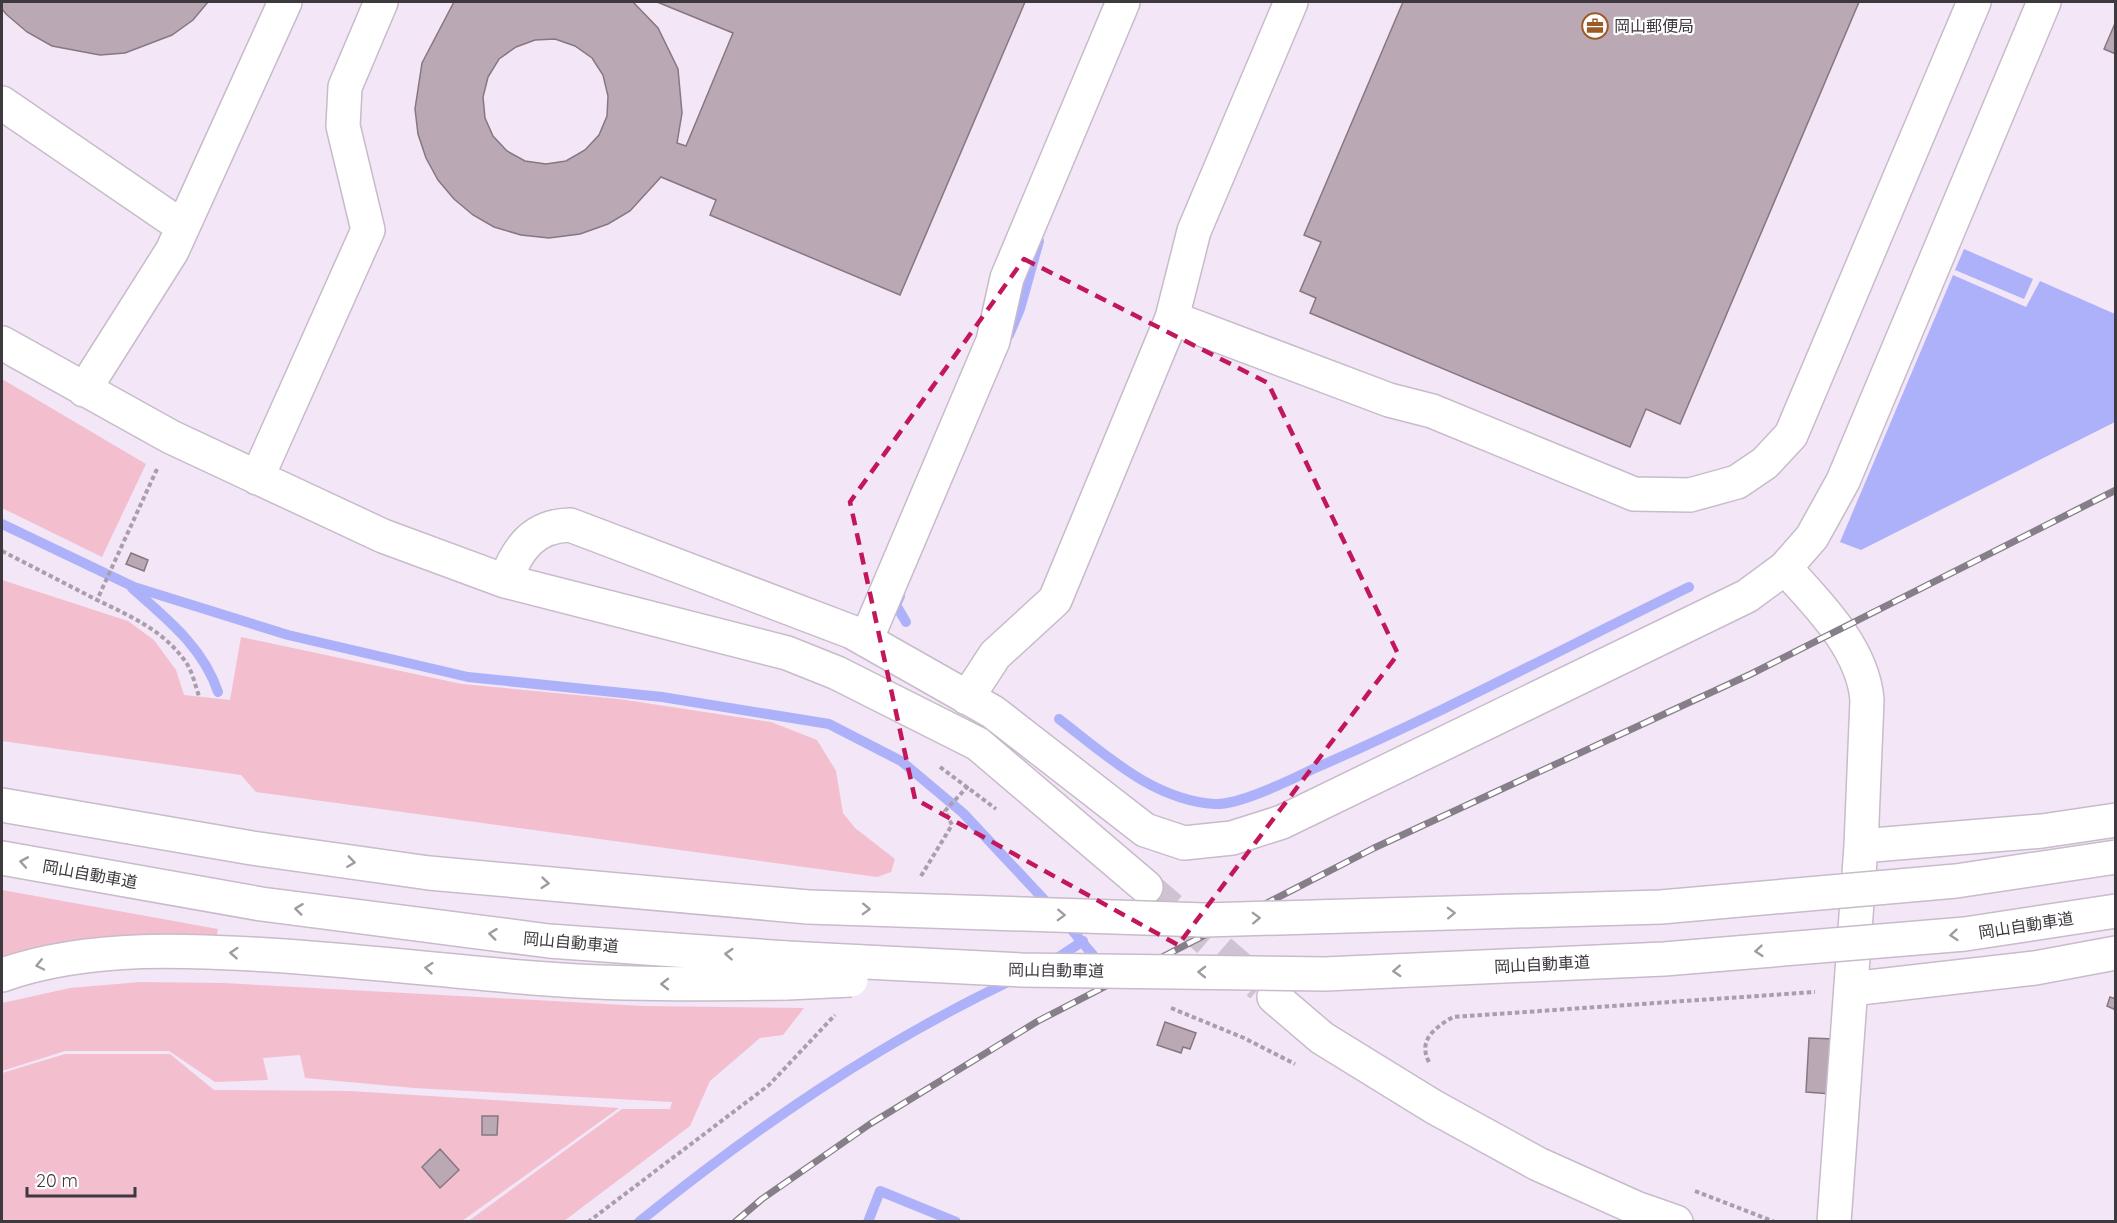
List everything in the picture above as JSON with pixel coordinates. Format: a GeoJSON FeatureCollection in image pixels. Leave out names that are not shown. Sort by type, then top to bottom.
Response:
{"type":"FeatureCollection","features":[{"type":"Feature","properties":{"kind":"main road"},"geometry":{"type":"LineString","coordinates":[[84,390],[172,251],[285,2]]}},
{"type":"Feature","properties":{"kind":"main road"},"geometry":{"type":"LineString","coordinates":[[257,477],[368,230],[343,126],[345,87],[377,2]]}},
{"type":"Feature","properties":{"kind":"main road"},"geometry":{"type":"LineString","coordinates":[[866,640],[993,341],[1007,278],[1123,2]]}},
{"type":"Feature","properties":{"kind":"main road"},"geometry":{"type":"LineString","coordinates":[[968,698],[995,655],[1055,600],[1172,318],[1194,231],[1291,2]]}},
{"type":"Feature","properties":{"kind":"main road"},"geometry":{"type":"LineString","coordinates":[[1172,318],[1389,400],[1432,411],[1634,494],[1689,495],[1737,482],[1765,464],[1791,435],[1974,2]]}},
{"type":"Feature","properties":{"kind":"main road"},"geometry":{"type":"LineString","coordinates":[[505,581],[513,561],[531,538],[551,525],[570,525],[852,632],[993,712],[1145,830],[1185,843],[1232,838],[1282,822],[1747,596],[1785,568],[1812,537],[1843,481],[2044,2]]}},
{"type":"Feature","properties":{"kind":"main road"},"geometry":{"type":"LineString","coordinates":[[2,103],[183,226]]}},
{"type":"Feature","properties":{"kind":"main road"},"geometry":{"type":"LineString","coordinates":[[2,343],[171,437],[383,536],[505,581],[787,653],[837,673],[978,744],[1146,887]]}},
{"type":"Feature","properties":{"kind":"main road"},"geometry":{"type":"LineString","coordinates":[[1785,568],[1834,627],[1856,659],[1865,680],[1867,700],[1861,846],[1834,1221]]}},
{"type":"Feature","properties":{"kind":"main road"},"geometry":{"type":"LineString","coordinates":[[2,783],[252,848]]}},
{"type":"Feature","properties":{"kind":"main road"},"geometry":{"type":"LineString","coordinates":[[2,805],[252,848],[429,873],[808,907],[1205,920],[1661,907],[1956,881],[2115,857]]}},
{"type":"Feature","properties":{"kind":"main road"},"geometry":{"type":"LineString","coordinates":[[1861,846],[2042,831],[2115,820]]}},
{"type":"Feature","properties":{"kind":"main road","name":"岡山自動車道"},"geometry":{"type":"LineString","coordinates":[[2,858],[261,904],[787,971],[1021,970],[1325,974],[1664,959],[1965,934],[2115,911]]}},
{"type":"Feature","properties":{"kind":"main road"},"geometry":{"type":"LineString","coordinates":[[2,975],[68,959],[129,953],[215,951],[536,978],[654,984],[787,971]]}},
{"type":"Feature","properties":{"kind":"main road"},"geometry":{"type":"LineString","coordinates":[[1851,989],[2035,968],[2115,953]]}},
{"type":"Feature","properties":{"kind":"main road"},"geometry":{"type":"LineString","coordinates":[[1274,997],[1322,1038],[1434,1107],[1538,1164],[1636,1208],[1676,1221]]}},
{"type":"Feature","properties":{"kind":"path"},"geometry":{"type":"LineString","coordinates":[[97,600],[171,437]]}},
{"type":"Feature","properties":{"kind":"path"},"geometry":{"type":"LineString","coordinates":[[2,550],[137,619],[162,635],[186,662],[199,696]]}},
{"type":"Feature","properties":{"kind":"path"},"geometry":{"type":"LineString","coordinates":[[935,763],[968,786],[1004,816]]}},
{"type":"Feature","properties":{"kind":"path"},"geometry":{"type":"LineString","coordinates":[[916,884],[952,825],[945,811],[968,786]]}},
{"type":"Feature","properties":{"kind":"path"},"geometry":{"type":"LineString","coordinates":[[1432,1067],[1426,1059],[1425,1042],[1434,1028],[1453,1017],[1851,989]]}},
{"type":"Feature","properties":{"kind":"path"},"geometry":{"type":"LineString","coordinates":[[588,1221],[769,1085],[831,1022],[837,1012]]}},
{"type":"Feature","properties":{"kind":"path"},"geometry":{"type":"LineString","coordinates":[[1690,1189],[1775,1221]]}},
{"type":"Feature","properties":{"kind":"highlighted area"},"geometry":{"type":"Polygon","coordinates":[[[1024,259],[1268,383],[1398,654],[1178,945],[915,799],[850,502],[1024,259]]]}},
{"type":"Feature","properties":{"kind":"shaded area"},"geometry":{"type":"Polygon","coordinates":[[[2,379],[146,464],[102,557],[2,508],[2,379]]]}},
{"type":"Feature","properties":{"kind":"shaded area"},"geometry":{"type":"Polygon","coordinates":[[[2,580],[128,621],[154,640],[176,670],[184,695],[230,700],[241,637],[462,684],[619,699],[771,722],[817,740],[836,771],[843,813],[855,828],[895,859],[891,872],[877,877],[256,792],[241,775],[2,741],[2,580]]]}},
{"type":"Feature","properties":{"kind":"shaded area"},"geometry":{"type":"Polygon","coordinates":[[[2,890],[218,929],[216,938],[107,936],[2,956],[2,890]]]}},
{"type":"Feature","properties":{"kind":"shaded area"},"geometry":{"type":"Polygon","coordinates":[[[140,982],[224,983],[643,1006],[804,1008],[783,1035],[760,1038],[710,1081],[690,1126],[564,1221],[467,1222],[622,1109],[670,1109],[672,1102],[414,1088],[305,1078],[300,1055],[263,1058],[268,1080],[215,1082],[169,1051],[65,1051],[2,1071],[2,1003],[70,988],[140,982]]]}},
{"type":"Feature","properties":{"kind":"shaded area"},"geometry":{"type":"Polygon","coordinates":[[[65,1054],[170,1054],[214,1090],[350,1091],[619,1108],[462,1221],[2,1221],[2,1073],[65,1054]]]}},
{"type":"Feature","properties":{"kind":"water"},"geometry":{"type":"Polygon","coordinates":[[[1964,249],[2033,279],[2024,299],[1955,270],[1964,249]]]}},
{"type":"Feature","properties":{"kind":"water"},"geometry":{"type":"Polygon","coordinates":[[[1953,275],[2026,307],[2040,281],[2115,314],[2115,422],[1861,550],[1840,542],[1953,275]]]}},
{"type":"Feature","properties":{"kind":"building"},"geometry":{"type":"Polygon","coordinates":[[[2,2],[208,2],[193,20],[172,35],[125,53],[100,55],[52,46],[27,32],[6,14],[2,9],[2,2]]]}},
{"type":"Feature","properties":{"kind":"building"},"geometry":{"type":"Polygon","coordinates":[[[454,2],[633,2],[658,28],[678,69],[682,113],[677,143],[686,146],[733,33],[657,2],[1025,2],[900,295],[710,215],[716,200],[661,177],[630,211],[608,224],[580,234],[549,238],[521,235],[494,227],[473,215],[454,199],[438,180],[426,158],[418,134],[415,109],[422,63],[454,2]],[[555,39],[535,40],[516,47],[499,59],[488,77],[483,97],[485,118],[493,136],[507,151],[525,161],[546,164],[566,161],[585,150],[599,135],[607,116],[608,96],[603,75],[592,58],[575,46],[555,39]]]}},
{"type":"Feature","properties":{"kind":"building"},"geometry":{"type":"Polygon","coordinates":[[[1403,2],[1859,2],[1680,424],[1646,409],[1630,447],[1310,313],[1316,298],[1300,291],[1321,242],[1304,235],[1403,2]]]}},
{"type":"Feature","properties":{"kind":"building"},"geometry":{"type":"Polygon","coordinates":[[[2116,21],[2116,54],[2104,49],[2116,21]]]}},
{"type":"Feature","properties":{"kind":"building"},"geometry":{"type":"Polygon","coordinates":[[[131,553],[148,560],[144,571],[126,564],[131,553]]]}},
{"type":"Feature","properties":{"kind":"building"},"geometry":{"type":"Polygon","coordinates":[[[2110,997],[2116,999],[2116,1010],[2107,1006],[2110,997]]]}},
{"type":"Feature","properties":{"kind":"building"},"geometry":{"type":"Polygon","coordinates":[[[1165,1022],[1196,1033],[1190,1049],[1183,1047],[1181,1053],[1157,1045],[1165,1022]]]}},
{"type":"Feature","properties":{"kind":"building"},"geometry":{"type":"Polygon","coordinates":[[[1809,1038],[1834,1039],[1831,1094],[1806,1092],[1809,1038]]]}},
{"type":"Feature","properties":{"kind":"building"},"geometry":{"type":"Polygon","coordinates":[[[482,1116],[498,1116],[497,1135],[482,1135],[482,1116]]]}},
{"type":"Feature","properties":{"kind":"building"},"geometry":{"type":"Polygon","coordinates":[[[440,1149],[459,1170],[440,1188],[422,1167],[440,1149]]]}},
{"type":"Feature","properties":{"kind":"waterway"},"geometry":{"type":"LineString","coordinates":[[1009,335],[1020,309],[1039,241]]}},
{"type":"Feature","properties":{"kind":"waterway"},"geometry":{"type":"LineString","coordinates":[[2,524],[134,587],[288,635],[468,677],[662,697],[829,724],[901,761],[963,813],[1051,907]]}},
{"type":"Feature","properties":{"kind":"waterway"},"geometry":{"type":"LineString","coordinates":[[1059,719],[1131,774],[1151,785],[1192,801],[1225,803],[1265,791],[1408,726],[1689,587]]}},
{"type":"Feature","properties":{"kind":"waterway"},"geometry":{"type":"LineString","coordinates":[[132,588],[171,623],[193,647],[203,661],[218,692]]}},
{"type":"Feature","properties":{"kind":"waterway"},"geometry":{"type":"LineString","coordinates":[[900,596],[896,605],[906,622]]}},
{"type":"Feature","properties":{"kind":"waterway"},"geometry":{"type":"LineString","coordinates":[[1066,923],[1093,955]]}},
{"type":"Feature","properties":{"kind":"waterway"},"geometry":{"type":"LineString","coordinates":[[1053,961],[1083,941]]}},
{"type":"Feature","properties":{"kind":"waterway"},"geometry":{"type":"LineString","coordinates":[[639,1222],[728,1153],[818,1090],[912,1032],[1012,980]]}},
{"type":"Feature","properties":{"kind":"waterway"},"geometry":{"type":"LineString","coordinates":[[868,1222],[880,1191],[956,1222]]}},
{"type":"Feature","properties":{"kind":"tunnel"},"geometry":{"type":"LineString","coordinates":[[1146,887],[1261,986]]}},
{"type":"Feature","properties":{"kind":"railway"},"geometry":{"type":"LineString","coordinates":[[735,1222],[762,1199],[870,1124],[1038,1021],[1374,848],[1751,674],[2116,490]]}},
{"type":"Feature","properties":{"kind":"place","name":"岡山郵便局"},"geometry":{"type":"Point","coordinates":[1595,26]}}]}
